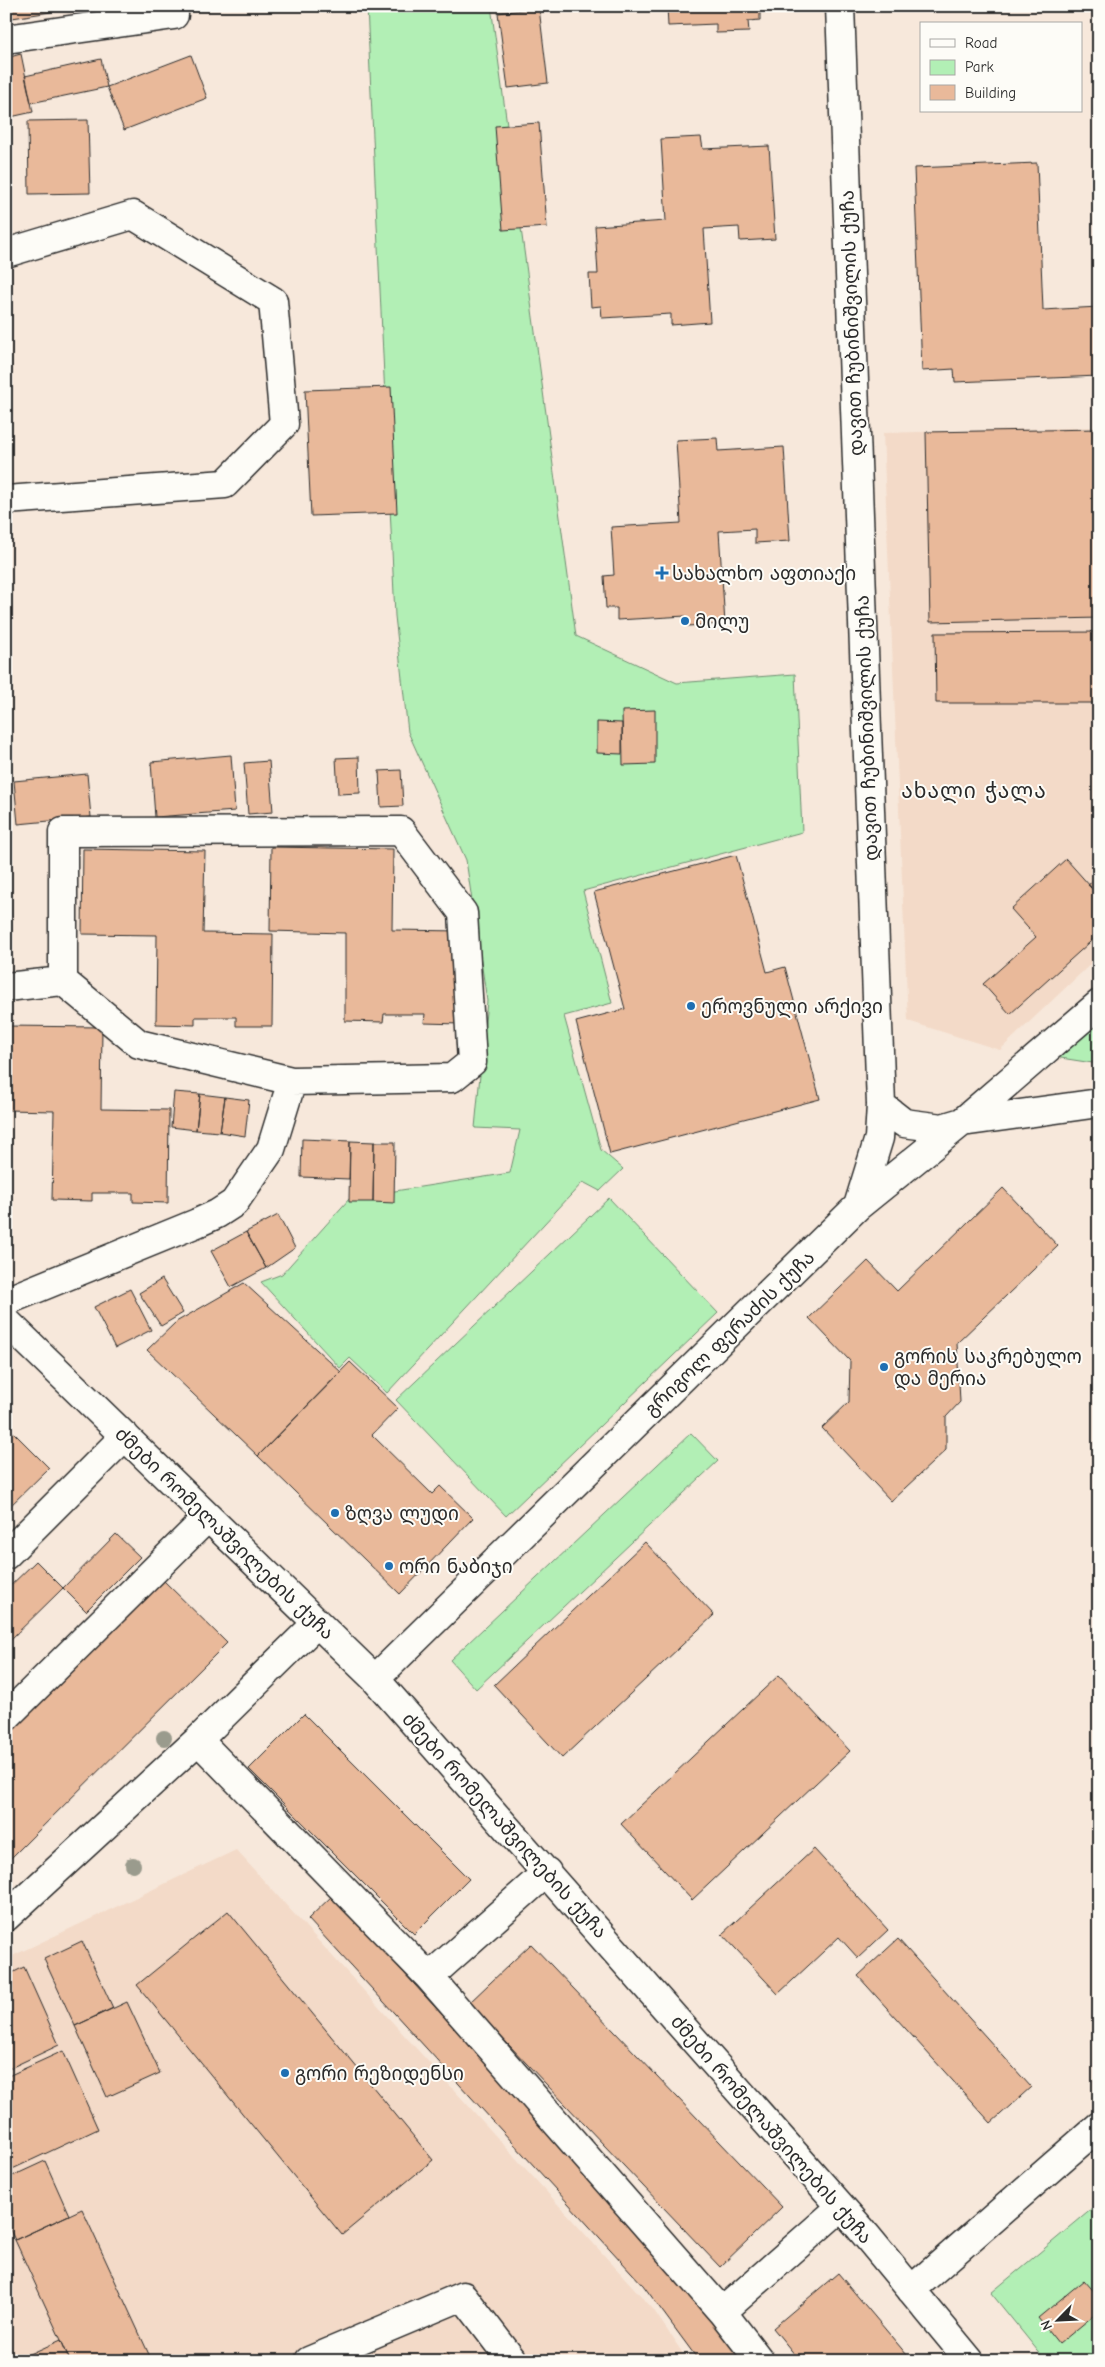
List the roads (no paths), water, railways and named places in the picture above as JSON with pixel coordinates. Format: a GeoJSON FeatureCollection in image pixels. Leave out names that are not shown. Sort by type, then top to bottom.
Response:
{"type":"FeatureCollection","features":[{"type":"Feature","properties":{"kind":"street","name":"დავით ჩუბინიშვილის ქუჩა"},"geometry":{"type":"LineString","coordinates":[[840,6],[881,1105],[879,1138],[858,1206]]}},
{"type":"Feature","properties":{"kind":"street"},"geometry":{"type":"LineString","coordinates":[[6,39],[174,15]]}},
{"type":"Feature","properties":{"kind":"street"},"geometry":{"type":"LineString","coordinates":[[6,253],[133,215],[265,296],[273,301],[284,424],[225,484],[6,500]]}},
{"type":"Feature","properties":{"kind":"street"},"geometry":{"type":"LineString","coordinates":[[6,987],[63,981],[139,1044],[292,1081],[452,1078],[472,1062],[463,913],[401,831],[63,832],[63,981]]}},
{"type":"Feature","properties":{"kind":"street","name":"გრიგოლ ფერაძის ქუჩა"},"geometry":{"type":"LineString","coordinates":[[375,1679],[858,1206],[962,1122],[1099,1004]]}},
{"type":"Feature","properties":{"kind":"street"},"geometry":{"type":"LineString","coordinates":[[6,1302],[197,1224],[234,1203],[271,1149],[292,1081]]}},
{"type":"Feature","properties":{"kind":"street"},"geometry":{"type":"LineString","coordinates":[[881,1105],[904,1123],[942,1128],[962,1122],[1099,1103]]}},
{"type":"Feature","properties":{"kind":"street","name":"ძმები რომელაშვილების ქუჩა"},"geometry":{"type":"LineString","coordinates":[[6,1321],[375,1679],[841,2207],[970,2361]]}},
{"type":"Feature","properties":{"kind":"street"},"geometry":{"type":"LineString","coordinates":[[6,1555],[125,1436]]}},
{"type":"Feature","properties":{"kind":"street"},"geometry":{"type":"LineString","coordinates":[[6,1717],[208,1516]]}},
{"type":"Feature","properties":{"kind":"street"},"geometry":{"type":"LineString","coordinates":[[6,1917],[198,1740],[317,1622]]}},
{"type":"Feature","properties":{"kind":"street"},"geometry":{"type":"LineString","coordinates":[[198,1740],[429,1977],[722,2312],[760,2361]]}},
{"type":"Feature","properties":{"kind":"street"},"geometry":{"type":"LineString","coordinates":[[429,1977],[547,1872]]}},
{"type":"Feature","properties":{"kind":"street"},"geometry":{"type":"LineString","coordinates":[[911,2290],[1099,2126]]}},
{"type":"Feature","properties":{"kind":"street"},"geometry":{"type":"LineString","coordinates":[[722,2312],[841,2207]]}},
{"type":"Feature","properties":{"kind":"street"},"geometry":{"type":"LineString","coordinates":[[309,2361],[463,2296],[513,2361]]}},
{"type":"Feature","properties":{"kind":"place","name":"სახალხო აფთიაქი"},"geometry":{"type":"Point","coordinates":[662,573]}},
{"type":"Feature","properties":{"kind":"place","name":"მილუ"},"geometry":{"type":"Point","coordinates":[685,621]}},
{"type":"Feature","properties":{"kind":"place","name":"ეროვნული არქივი"},"geometry":{"type":"Point","coordinates":[691,1006]}},
{"type":"Feature","properties":{"kind":"place","name":"გორის საკრებულო და მერია"},"geometry":{"type":"Point","coordinates":[884,1367]}},
{"type":"Feature","properties":{"kind":"place","name":"ზღვა ლუდი"},"geometry":{"type":"Point","coordinates":[335,1513]}},
{"type":"Feature","properties":{"kind":"place","name":"ორი ნაბიჯი"},"geometry":{"type":"Point","coordinates":[389,1566]}},
{"type":"Feature","properties":{"kind":"place","name":"გორი რეზიდენსი"},"geometry":{"type":"Point","coordinates":[285,2073]}},
{"type":"Feature","properties":{"kind":"district","name":"ახალი ჭალა"},"geometry":{"type":"Point","coordinates":[974,791]}}]}
